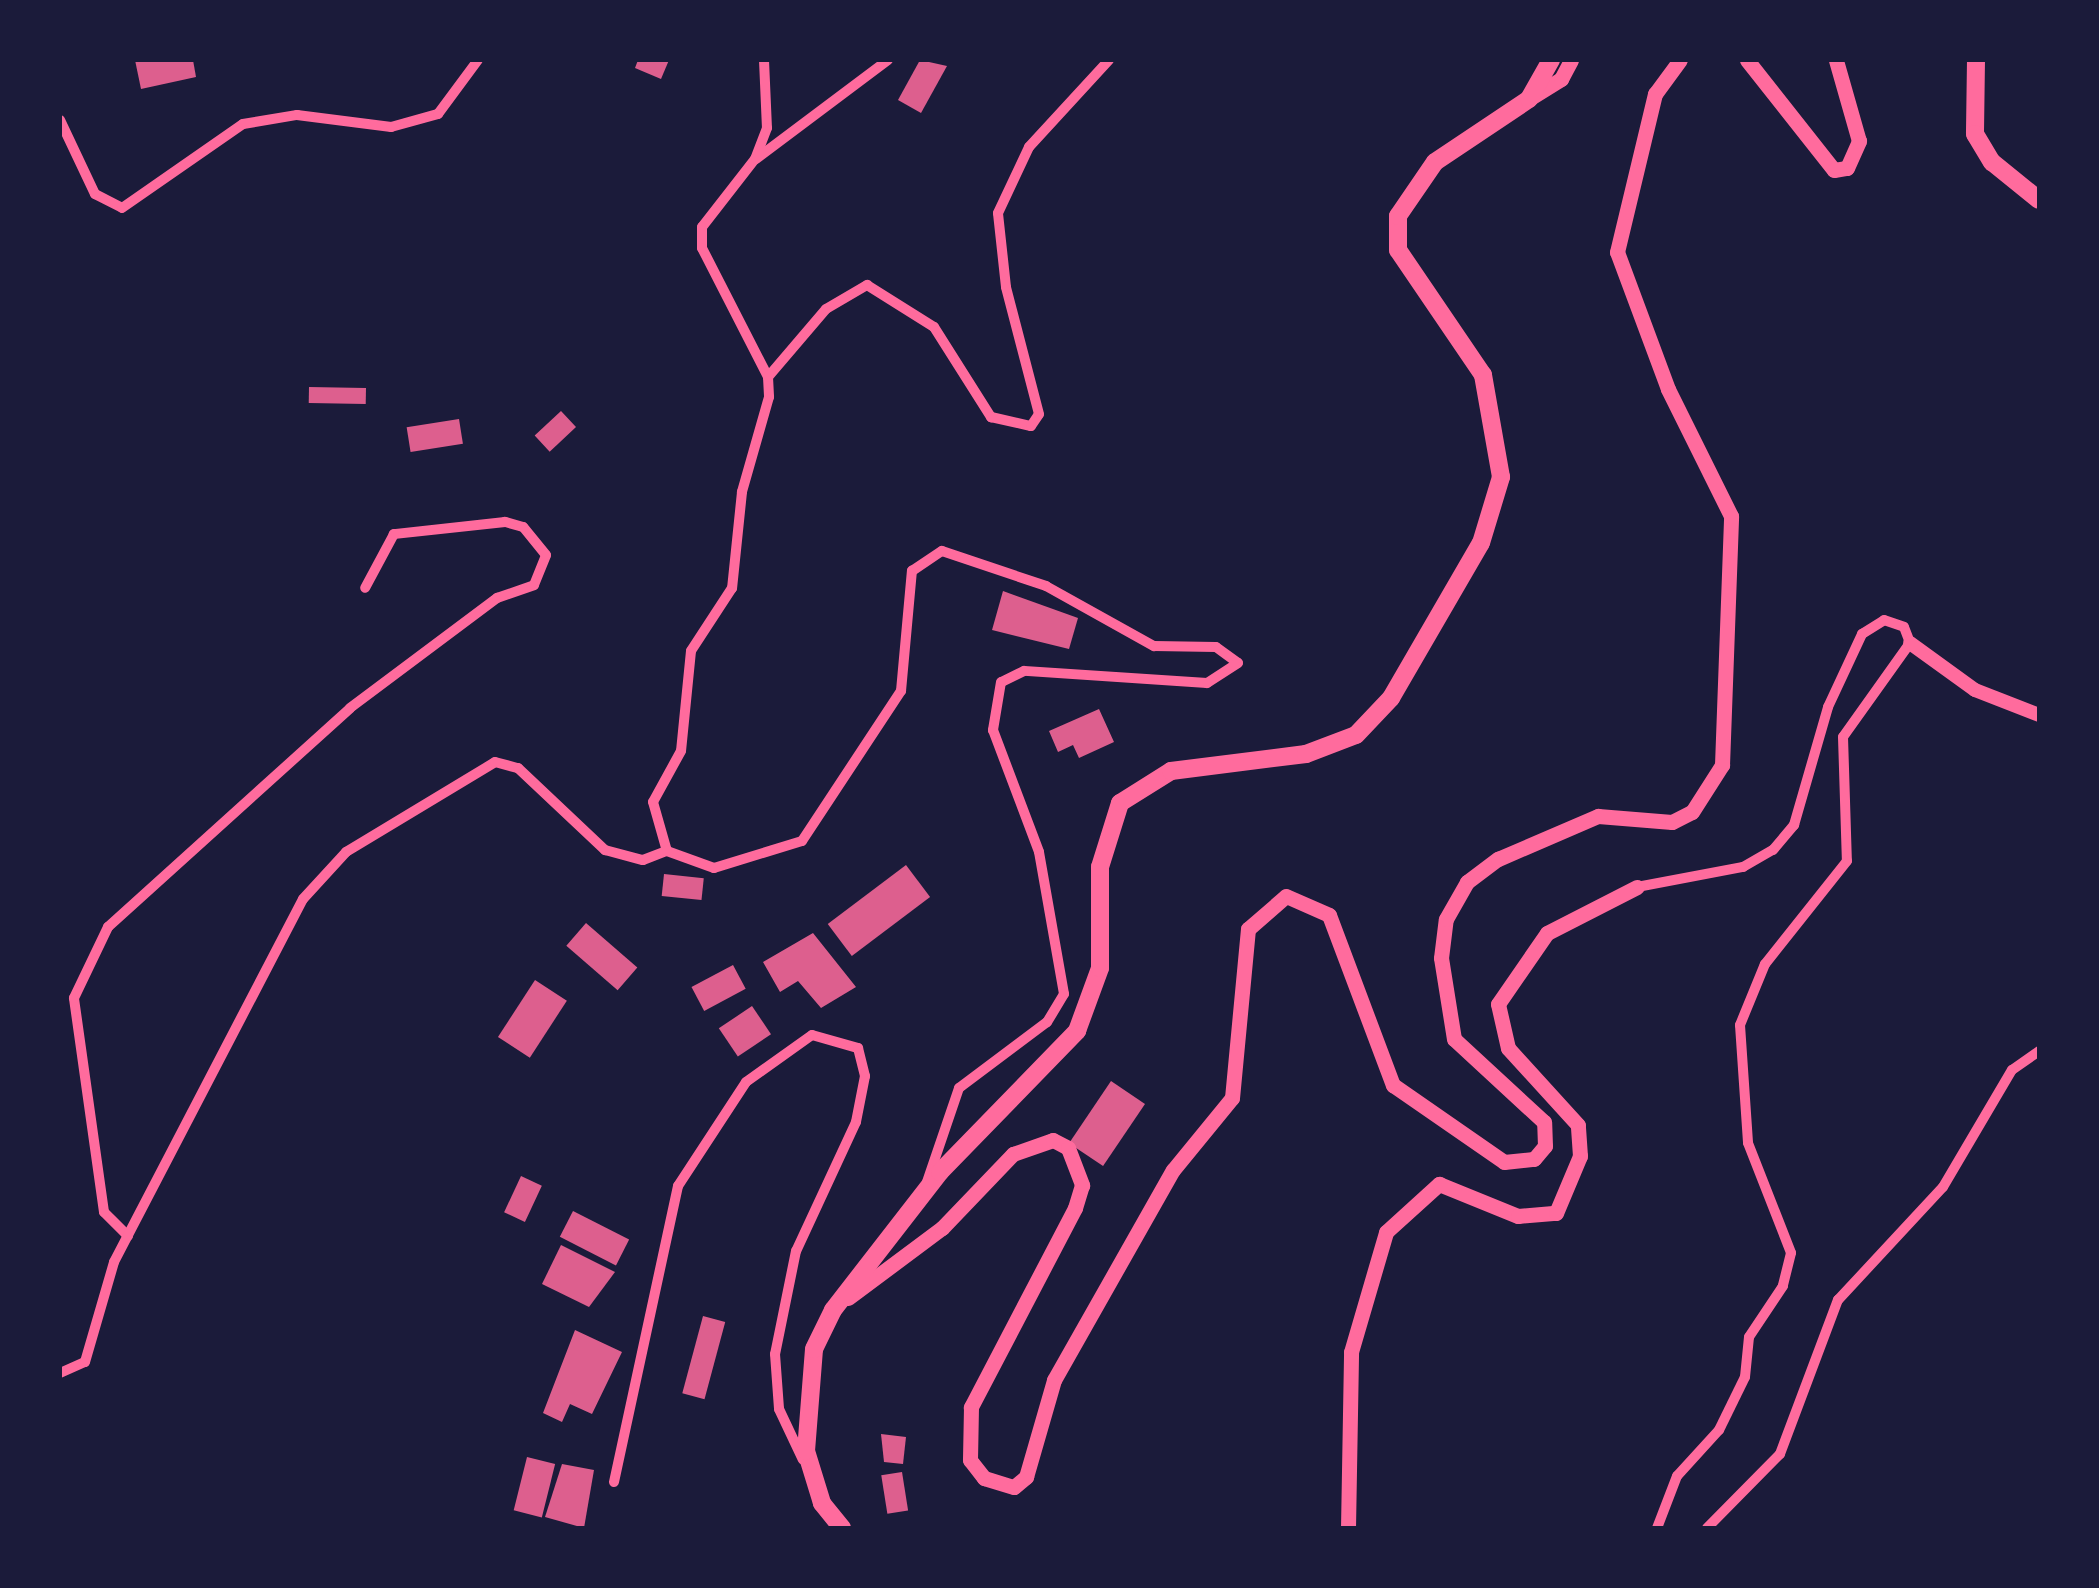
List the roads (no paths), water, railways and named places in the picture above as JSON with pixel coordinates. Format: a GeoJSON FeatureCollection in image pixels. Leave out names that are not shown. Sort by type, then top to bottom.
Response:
{"type":"FeatureCollection","features":[{"type":"Feature","properties":{"kind":"highway"},"geometry":{"type":"LineString","coordinates":[[842,1528],[813,1478],[806,1391],[833,1310],[922,1203],[974,1131],[1077,1031],[1100,968],[1100,868],[1120,803],[1170,771],[1306,754],[1356,735],[1376,719],[1458,588],[1497,502],[1499,439],[1464,339],[1398,250],[1398,216],[1435,162],[1530,99],[1551,60]]}},
{"type":"Feature","properties":{"kind":"highway"},"geometry":{"type":"LineString","coordinates":[[1976,60],[1976,134],[1992,162],[2039,200]]}},
{"type":"Feature","properties":{"kind":"main road"},"geometry":{"type":"LineString","coordinates":[[1530,99],[1562,80],[1571,60]]}},
{"type":"Feature","properties":{"kind":"main road"},"geometry":{"type":"LineString","coordinates":[[833,1310],[942,1228],[1014,1154],[1053,1140],[1068,1148],[1081,1176],[1076,1208],[970,1406],[970,1460],[984,1478],[1014,1487],[1026,1477],[1054,1380],[1173,1170],[1232,1098],[1248,929],[1286,896],[1329,915],[1393,1085],[1504,1162],[1534,1159],[1545,1146],[1544,1122],[1454,1039],[1441,958],[1446,919],[1466,882],[1498,860],[1598,816],[1672,822],[1692,812],[1722,765],[1731,516],[1668,389],[1618,252],[1655,94],[1680,60]]}},
{"type":"Feature","properties":{"kind":"main road"},"geometry":{"type":"LineString","coordinates":[[1748,60],[1834,170],[1847,168],[1859,141],[1836,60]]}},
{"type":"Feature","properties":{"kind":"main road"},"geometry":{"type":"LineString","coordinates":[[1348,1528],[1351,1352],[1386,1232],[1439,1184],[1518,1216],[1556,1214],[1580,1156],[1578,1125],[1508,1048],[1498,1004],[1547,933],[1638,887]]}},
{"type":"Feature","properties":{"kind":"street"},"geometry":{"type":"LineString","coordinates":[[60,120],[94,194],[122,208],[243,124],[297,115],[391,127],[438,114],[478,60]]}},
{"type":"Feature","properties":{"kind":"street"},"geometry":{"type":"LineString","coordinates":[[755,159],[772,97],[764,60]]}},
{"type":"Feature","properties":{"kind":"street"},"geometry":{"type":"LineString","coordinates":[[768,377],[702,248],[702,226],[755,159],[888,60]]}},
{"type":"Feature","properties":{"kind":"street"},"geometry":{"type":"LineString","coordinates":[[667,851],[653,802],[681,751],[690,651],[732,588],[768,377],[826,309],[867,285],[934,327],[991,417],[1031,426],[1039,414],[1006,287],[998,213],[1029,146],[1110,60]]}},
{"type":"Feature","properties":{"kind":"street"},"geometry":{"type":"LineString","coordinates":[[128,1236],[104,1212],[74,998],[108,927],[350,708],[497,598],[534,585],[546,555],[524,527],[505,522],[394,534],[365,588]]}},
{"type":"Feature","properties":{"kind":"street"},"geometry":{"type":"LineString","coordinates":[[60,1373],[84,1362],[128,1236],[303,899],[346,852],[495,762],[518,768],[605,850],[643,860],[667,851],[714,868],[802,841],[840,771],[901,691],[912,571],[942,550],[1046,586],[1154,646],[1232,653],[1235,672],[1207,683],[1024,670],[1001,682],[993,730],[1039,852],[1064,994],[1047,1022],[959,1088],[922,1203]]}},
{"type":"Feature","properties":{"kind":"street"},"geometry":{"type":"LineString","coordinates":[[1638,887],[1743,867],[1773,850],[1794,825],[1828,707],[1862,634],[1884,620],[1904,627],[1910,642],[1974,690],[2039,714]]}},
{"type":"Feature","properties":{"kind":"street"},"geometry":{"type":"LineString","coordinates":[[1656,1528],[1677,1476],[1719,1430],[1745,1377],[1749,1337],[1783,1286],[1791,1253],[1748,1143],[1740,1025],[1765,964],[1846,861],[1843,738],[1910,642]]}},
{"type":"Feature","properties":{"kind":"street"},"geometry":{"type":"LineString","coordinates":[[614,1482],[678,1186],[746,1082],[812,1036],[858,1048],[865,1076],[856,1122],[796,1252],[775,1354],[779,1408],[813,1478]]}},
{"type":"Feature","properties":{"kind":"street"},"geometry":{"type":"LineString","coordinates":[[1706,1528],[1780,1454],[1838,1300],[1943,1187],[2012,1070],[2039,1050]]}}]}
